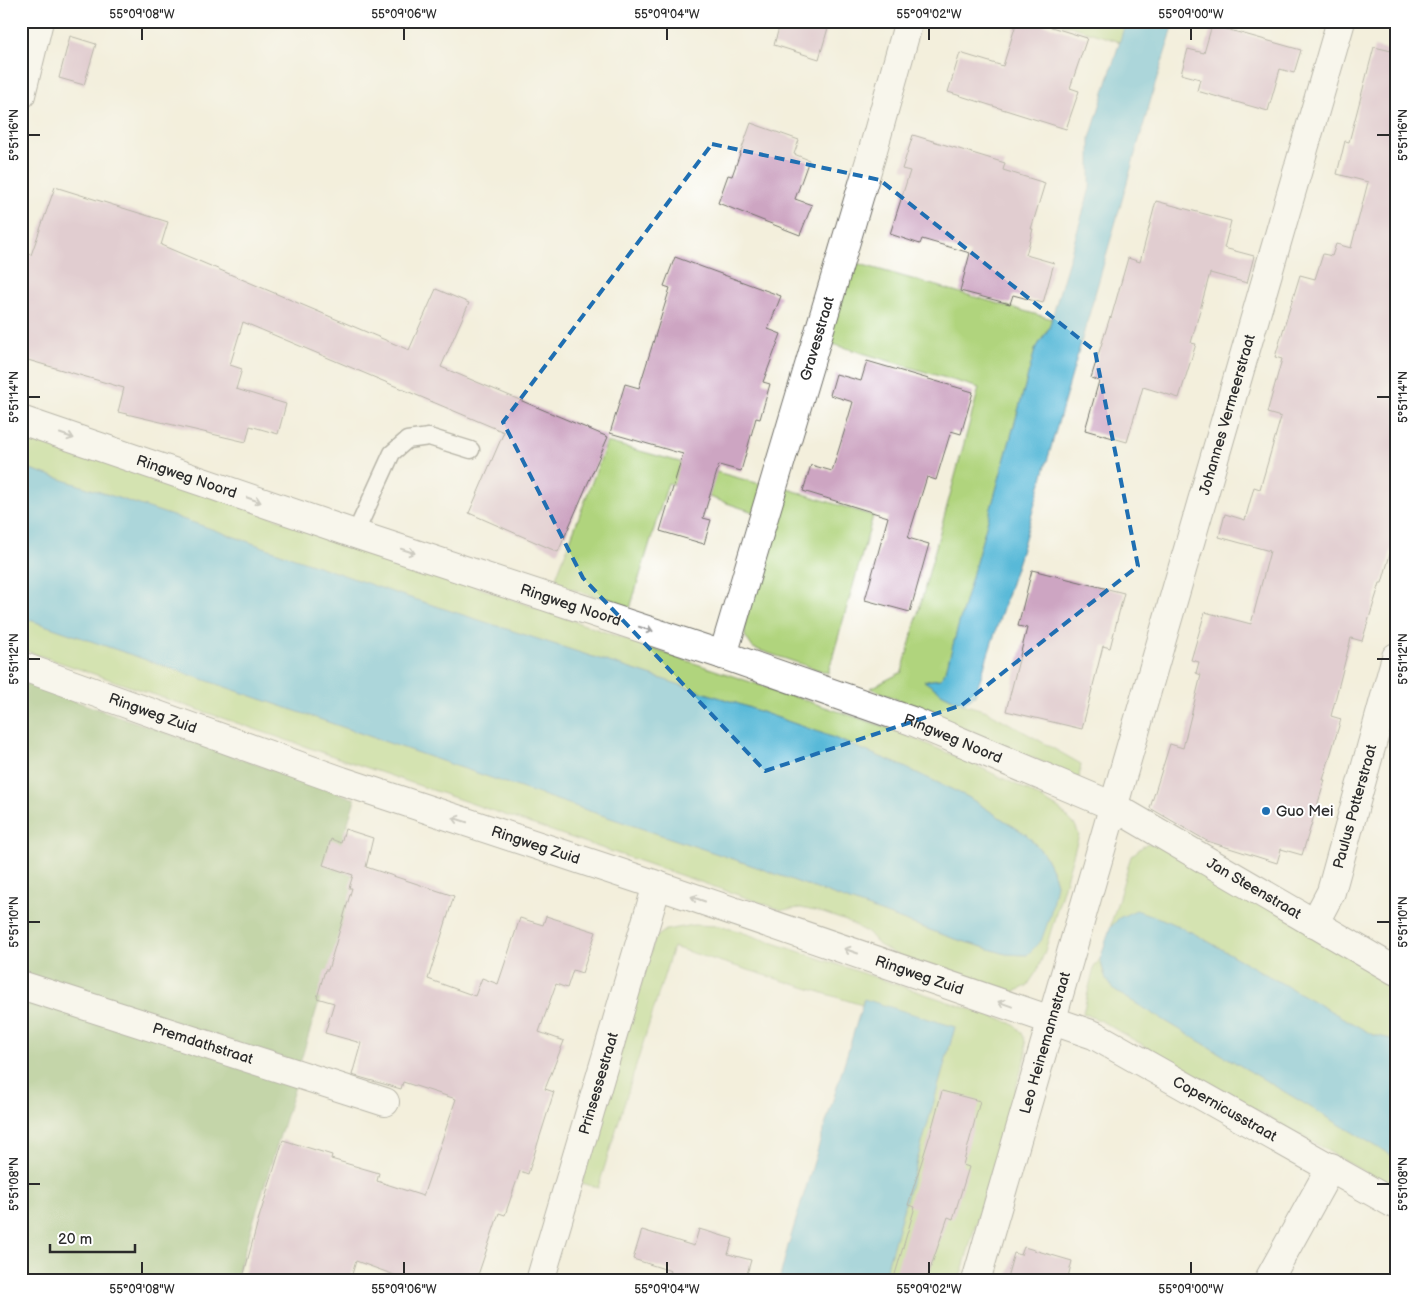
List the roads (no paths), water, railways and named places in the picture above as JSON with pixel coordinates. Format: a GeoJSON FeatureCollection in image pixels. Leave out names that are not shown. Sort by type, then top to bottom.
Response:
{"type":"FeatureCollection","features":[{"type":"Feature","properties":{"kind":"street"},"geometry":{"type":"LineString","coordinates":[[21,95],[39,21]]}},
{"type":"Feature","properties":{"kind":"street","name":"Gravesstraat"},"geometry":{"type":"LineString","coordinates":[[723,655],[868,167],[909,21]]}},
{"type":"Feature","properties":{"kind":"street","name":"Johannes Vermeerstraat"},"geometry":{"type":"LineString","coordinates":[[1114,806],[1341,21]]}},
{"type":"Feature","properties":{"kind":"street","name":"Ringweg Noord"},"geometry":{"type":"LineString","coordinates":[[21,420],[355,534],[723,655],[912,722],[1114,806]]}},
{"type":"Feature","properties":{"kind":"street","name":"Ringweg Zuid"},"geometry":{"type":"LineString","coordinates":[[21,666],[342,781],[657,885],[1051,1020]]}},
{"type":"Feature","properties":{"kind":"street","name":"Paulus Potterstraat"},"geometry":{"type":"LineString","coordinates":[[1314,924],[1331,892],[1394,672]]}},
{"type":"Feature","properties":{"kind":"street","name":"Leo Heinemannstraat"},"geometry":{"type":"LineString","coordinates":[[976,1281],[1114,806]]}},
{"type":"Feature","properties":{"kind":"street","name":"Jan Steenstraat"},"geometry":{"type":"LineString","coordinates":[[1114,806],[1396,971]]}},
{"type":"Feature","properties":{"kind":"street","name":"Prinsessestraat"},"geometry":{"type":"LineString","coordinates":[[540,1281],[657,885]]}},
{"type":"Feature","properties":{"kind":"street","name":"Premdathstraat"},"geometry":{"type":"LineString","coordinates":[[21,985],[385,1102]]}},
{"type":"Feature","properties":{"kind":"street","name":"Copernicusstraat"},"geometry":{"type":"LineString","coordinates":[[1051,1020],[1094,1035],[1396,1205]]}},
{"type":"Feature","properties":{"kind":"street"},"geometry":{"type":"LineString","coordinates":[[1268,1281],[1331,1167]]}},
{"type":"Feature","properties":{"kind":"lane"},"geometry":{"type":"LineString","coordinates":[[355,534],[392,453],[407,440],[429,437],[470,450]]}},
{"type":"Feature","properties":{"kind":"water"},"geometry":{"type":"Polygon","coordinates":[[[1126,21],[1175,21],[1021,552],[975,695],[963,704],[943,694],[924,681],[941,679],[946,670],[1035,350],[1049,328],[1090,188],[1090,138],[1126,21]]]}},
{"type":"Feature","properties":{"kind":"water"},"geometry":{"type":"Polygon","coordinates":[[[21,466],[203,526],[395,593],[733,702],[824,734],[900,765],[968,797],[1027,835],[1044,854],[1056,884],[1050,916],[1041,941],[1027,955],[1006,954],[952,938],[748,864],[21,617],[21,466]]]}},
{"type":"Feature","properties":{"kind":"water"},"geometry":{"type":"Polygon","coordinates":[[[1136,910],[1193,933],[1373,1035],[1396,1040],[1396,1158],[1115,991],[1106,979],[1100,959],[1110,928],[1119,918],[1136,910]]]}},
{"type":"Feature","properties":{"kind":"water"},"geometry":{"type":"Polygon","coordinates":[[[864,999],[955,1027],[883,1281],[779,1281],[788,1246],[864,999]]]}},
{"type":"Feature","properties":{"kind":"place","name":"Guo Mei"},"geometry":{"type":"Point","coordinates":[1266,811]}}]}
